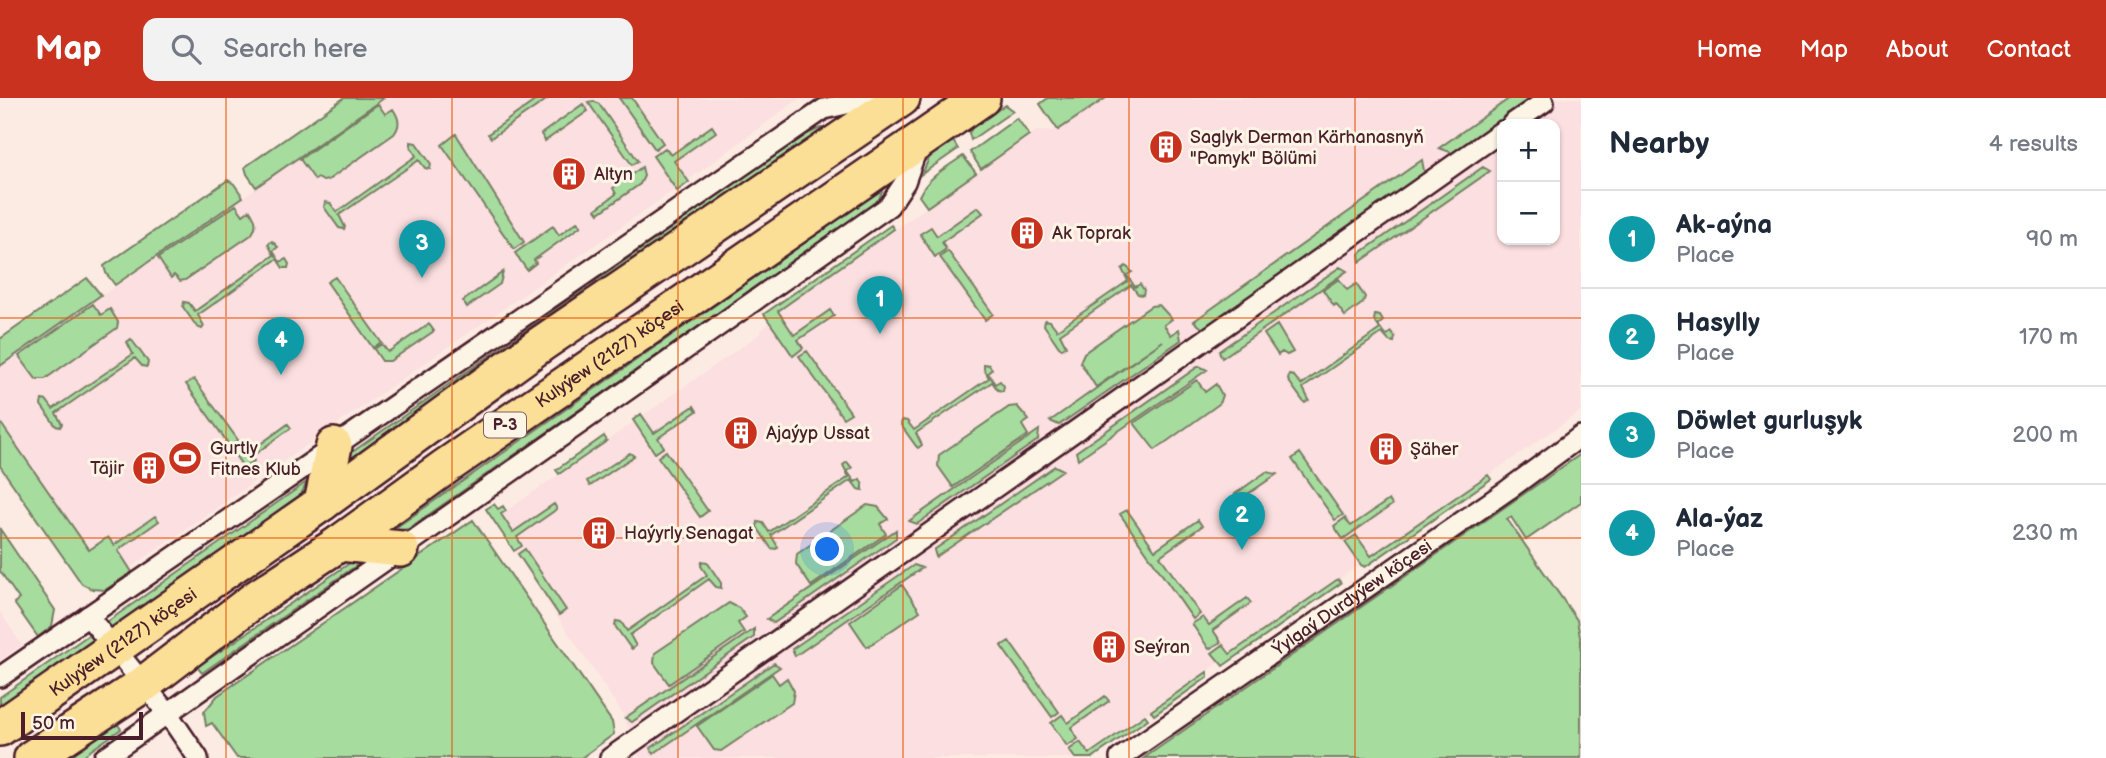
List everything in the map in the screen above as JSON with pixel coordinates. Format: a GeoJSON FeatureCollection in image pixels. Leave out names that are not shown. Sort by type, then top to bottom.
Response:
{"type":"FeatureCollection","features":[{"type":"Feature","properties":{"kind":"highway","name":"Kulyýew (2127) köçesi"},"geometry":{"type":"LineString","coordinates":[[32,758],[144,684],[258,597],[340,543],[445,467],[982,98]]}},
{"type":"Feature","properties":{"kind":"highway","name":"Kulyýew (2127) köçesi"},"geometry":{"type":"LineString","coordinates":[[0,728],[322,503],[541,344],[899,100]]}},
{"type":"Feature","properties":{"kind":"highway"},"geometry":{"type":"LineString","coordinates":[[322,503],[334,446]]}},
{"type":"Feature","properties":{"kind":"highway"},"geometry":{"type":"LineString","coordinates":[[340,543],[401,549]]}},
{"type":"Feature","properties":{"kind":"street"},"geometry":{"type":"LineString","coordinates":[[0,677],[824,109],[855,102],[899,100]]}},
{"type":"Feature","properties":{"kind":"street"},"geometry":{"type":"LineString","coordinates":[[1519,119],[1544,102]]}},
{"type":"Feature","properties":{"kind":"street"},"geometry":{"type":"LineString","coordinates":[[610,758],[1497,135]]}},
{"type":"Feature","properties":{"kind":"street"},"geometry":{"type":"LineString","coordinates":[[103,758],[889,206],[905,181],[920,142]]}},
{"type":"Feature","properties":{"kind":"street","name":"Ýylgaý Durdyýew köçesi"},"geometry":{"type":"LineString","coordinates":[[1120,758],[1509,489],[1581,436]]}},
{"type":"Feature","properties":{"kind":"street"},"geometry":{"type":"LineString","coordinates":[[88,616],[168,714],[198,758]]}},
{"type":"Feature","properties":{"kind":"shaded area"},"geometry":{"type":"Polygon","coordinates":[[[385,98],[800,98],[690,179],[130,568],[108,536],[89,548],[0,421],[0,367],[385,98]]]}},
{"type":"Feature","properties":{"kind":"shaded area"},"geometry":{"type":"Polygon","coordinates":[[[1107,98],[1581,98],[1581,411],[1081,758],[639,758],[624,716],[515,553],[524,546],[502,514],[757,336],[780,310],[1036,131],[1057,131],[1107,98]]]}},
{"type":"Feature","properties":{"kind":"shaded area"},"geometry":{"type":"Polygon","coordinates":[[[0,612],[22,645],[0,660],[0,612]]]}},
{"type":"Feature","properties":{"kind":"green space"},"geometry":{"type":"Polygon","coordinates":[[[344,98],[384,98],[256,187],[245,167],[344,98]]]}},
{"type":"Feature","properties":{"kind":"green space"},"geometry":{"type":"Polygon","coordinates":[[[539,98],[549,98],[491,138],[488,134],[539,98]]]}},
{"type":"Feature","properties":{"kind":"green space"},"geometry":{"type":"Polygon","coordinates":[[[619,98],[632,98],[663,143],[655,149],[619,98]]]}},
{"type":"Feature","properties":{"kind":"green space"},"geometry":{"type":"Polygon","coordinates":[[[1048,98],[1106,98],[1058,130],[1040,104],[1048,98]]]}},
{"type":"Feature","properties":{"kind":"green space"},"geometry":{"type":"Polygon","coordinates":[[[1510,98],[1534,98],[1504,119],[1497,119],[1497,124],[1455,154],[1439,148],[1510,98]]]}},
{"type":"Feature","properties":{"kind":"green space"},"geometry":{"type":"Polygon","coordinates":[[[588,102],[599,104],[638,161],[632,165],[588,102]]]}},
{"type":"Feature","properties":{"kind":"green space"},"geometry":{"type":"Polygon","coordinates":[[[378,104],[385,114],[393,109],[395,112],[398,125],[394,134],[328,180],[315,180],[300,159],[378,104]]]}},
{"type":"Feature","properties":{"kind":"green space"},"geometry":{"type":"Polygon","coordinates":[[[583,104],[588,111],[545,141],[541,134],[583,104]]]}},
{"type":"Feature","properties":{"kind":"green space"},"geometry":{"type":"Polygon","coordinates":[[[1005,105],[1013,111],[971,140],[969,133],[972,128],[1005,105]]]}},
{"type":"Feature","properties":{"kind":"green space"},"geometry":{"type":"Polygon","coordinates":[[[1017,118],[1029,135],[981,169],[970,152],[1017,118]]]}},
{"type":"Feature","properties":{"kind":"green space"},"geometry":{"type":"Polygon","coordinates":[[[712,126],[716,132],[674,161],[689,182],[677,191],[653,156],[665,148],[671,155],[712,126]]]}},
{"type":"Feature","properties":{"kind":"green space"},"geometry":{"type":"Polygon","coordinates":[[[821,128],[826,129],[343,469],[351,453],[802,136],[821,128]]]}},
{"type":"Feature","properties":{"kind":"green space"},"geometry":{"type":"Polygon","coordinates":[[[456,134],[524,242],[514,249],[442,145],[456,134]]]}},
{"type":"Feature","properties":{"kind":"green space"},"geometry":{"type":"Polygon","coordinates":[[[953,141],[958,149],[922,174],[930,156],[953,141]]]}},
{"type":"Feature","properties":{"kind":"green space"},"geometry":{"type":"Polygon","coordinates":[[[411,142],[416,143],[431,164],[430,169],[425,168],[419,160],[339,215],[345,227],[339,228],[324,207],[325,202],[330,203],[337,212],[416,156],[411,142]]]}},
{"type":"Feature","properties":{"kind":"green space"},"geometry":{"type":"Polygon","coordinates":[[[963,156],[976,173],[927,207],[919,196],[927,183],[963,156]]]}},
{"type":"Feature","properties":{"kind":"green space"},"geometry":{"type":"Polygon","coordinates":[[[1422,160],[1425,176],[1203,329],[1194,321],[1422,160]]]}},
{"type":"Feature","properties":{"kind":"green space"},"geometry":{"type":"Polygon","coordinates":[[[642,167],[644,176],[640,184],[599,213],[596,209],[616,194],[613,188],[642,167]]]}},
{"type":"Feature","properties":{"kind":"green space"},"geometry":{"type":"Polygon","coordinates":[[[1483,167],[1490,171],[1360,262],[1359,254],[1483,167]]]}},
{"type":"Feature","properties":{"kind":"green space"},"geometry":{"type":"Polygon","coordinates":[[[228,180],[243,197],[115,285],[104,266],[228,180]]]}},
{"type":"Feature","properties":{"kind":"green space"},"geometry":{"type":"Polygon","coordinates":[[[883,188],[878,202],[408,529],[391,531],[883,188]]]}},
{"type":"Feature","properties":{"kind":"green space"},"geometry":{"type":"Polygon","coordinates":[[[236,205],[243,215],[250,210],[254,216],[255,226],[251,235],[185,280],[180,281],[174,275],[171,278],[158,258],[236,205]]]}},
{"type":"Feature","properties":{"kind":"green space"},"geometry":{"type":"Polygon","coordinates":[[[978,207],[983,213],[942,242],[946,249],[935,257],[920,234],[931,227],[937,236],[978,207]]]}},
{"type":"Feature","properties":{"kind":"green space"},"geometry":{"type":"Polygon","coordinates":[[[577,222],[581,226],[534,260],[536,263],[527,270],[515,253],[553,226],[559,235],[577,222]]]}},
{"type":"Feature","properties":{"kind":"green space"},"geometry":{"type":"Polygon","coordinates":[[[891,225],[894,229],[778,311],[794,335],[830,310],[834,316],[798,340],[803,348],[793,356],[764,314],[891,225]]]}},
{"type":"Feature","properties":{"kind":"green space"},"geometry":{"type":"Polygon","coordinates":[[[272,241],[278,247],[273,251],[280,262],[286,259],[288,268],[283,268],[277,259],[198,315],[204,326],[202,329],[197,327],[183,307],[184,302],[189,303],[195,311],[274,255],[268,244],[272,241]]]}},
{"type":"Feature","properties":{"kind":"green space"},"geometry":{"type":"Polygon","coordinates":[[[948,251],[993,314],[985,320],[940,257],[948,251]]]}},
{"type":"Feature","properties":{"kind":"green space"},"geometry":{"type":"Polygon","coordinates":[[[1126,266],[1132,272],[1127,275],[1135,287],[1140,284],[1144,290],[1143,295],[1138,294],[1131,285],[1060,334],[1066,346],[1062,349],[1059,347],[1044,325],[1045,320],[1050,321],[1057,330],[1128,281],[1122,269],[1126,266]]]}},
{"type":"Feature","properties":{"kind":"green space"},"geometry":{"type":"Polygon","coordinates":[[[1340,267],[1347,271],[1222,358],[1219,351],[1340,267]]]}},
{"type":"Feature","properties":{"kind":"green space"},"geometry":{"type":"Polygon","coordinates":[[[503,272],[500,284],[467,307],[463,301],[503,272]]]}},
{"type":"Feature","properties":{"kind":"green space"},"geometry":{"type":"Polygon","coordinates":[[[335,277],[381,342],[373,348],[327,282],[335,277]]]}},
{"type":"Feature","properties":{"kind":"green space"},"geometry":{"type":"Polygon","coordinates":[[[87,278],[101,295],[0,366],[0,339],[87,278]]]}},
{"type":"Feature","properties":{"kind":"green space"},"geometry":{"type":"Polygon","coordinates":[[[1339,279],[1347,290],[1356,284],[1365,297],[1363,303],[1345,316],[1323,290],[1339,279]]]}},
{"type":"Feature","properties":{"kind":"green space"},"geometry":{"type":"Polygon","coordinates":[[[93,304],[101,315],[110,309],[118,322],[117,328],[45,379],[36,379],[19,356],[93,304]]]}},
{"type":"Feature","properties":{"kind":"green space"},"geometry":{"type":"Polygon","coordinates":[[[1159,305],[1172,319],[1164,325],[1171,335],[1179,329],[1181,340],[1059,425],[1050,421],[1163,341],[1096,387],[1080,362],[1084,353],[1151,306],[1159,305]]]}},
{"type":"Feature","properties":{"kind":"green space"},"geometry":{"type":"Polygon","coordinates":[[[1375,315],[1380,316],[1383,321],[1378,325],[1386,336],[1391,332],[1395,337],[1394,342],[1389,341],[1382,333],[1303,388],[1309,400],[1305,403],[1288,380],[1289,375],[1294,376],[1301,385],[1380,329],[1374,320],[1375,315]]]}},
{"type":"Feature","properties":{"kind":"green space"},"geometry":{"type":"Polygon","coordinates":[[[429,324],[434,331],[390,361],[382,361],[374,349],[382,344],[388,352],[429,324]]]}},
{"type":"Feature","properties":{"kind":"green space"},"geometry":{"type":"Polygon","coordinates":[[[1277,325],[1293,352],[1287,355],[1282,352],[1278,355],[1264,334],[1277,325]]]}},
{"type":"Feature","properties":{"kind":"green space"},"geometry":{"type":"Polygon","coordinates":[[[131,339],[148,362],[147,367],[142,366],[135,358],[56,413],[62,424],[60,427],[56,426],[41,405],[42,400],[47,401],[53,409],[133,354],[127,342],[131,339]]]}},
{"type":"Feature","properties":{"kind":"green space"},"geometry":{"type":"Polygon","coordinates":[[[807,351],[851,413],[843,418],[799,356],[807,351]]]}},
{"type":"Feature","properties":{"kind":"green space"},"geometry":{"type":"Polygon","coordinates":[[[984,364],[992,369],[988,373],[995,384],[1000,381],[1004,386],[1003,391],[998,390],[992,382],[916,433],[922,445],[918,448],[901,425],[902,420],[907,421],[914,430],[989,378],[984,364]]]}},
{"type":"Feature","properties":{"kind":"green space"},"geometry":{"type":"Polygon","coordinates":[[[1199,366],[1207,370],[1078,459],[1076,452],[1199,366]]]}},
{"type":"Feature","properties":{"kind":"green space"},"geometry":{"type":"Polygon","coordinates":[[[194,379],[238,440],[230,446],[186,384],[194,379]]]}},
{"type":"Feature","properties":{"kind":"green space"},"geometry":{"type":"Polygon","coordinates":[[[1197,380],[1205,392],[1216,384],[1222,395],[1219,404],[1155,450],[1134,423],[1197,380]]]}},
{"type":"Feature","properties":{"kind":"green space"},"geometry":{"type":"Polygon","coordinates":[[[694,406],[697,411],[658,438],[664,447],[655,453],[633,420],[641,414],[654,433],[694,406]]]}},
{"type":"Feature","properties":{"kind":"green space"},"geometry":{"type":"Polygon","coordinates":[[[1017,406],[1029,420],[1022,425],[1028,435],[953,487],[938,466],[939,455],[1009,407],[1017,406]]]}},
{"type":"Feature","properties":{"kind":"green space"},"geometry":{"type":"Polygon","coordinates":[[[0,422],[89,550],[108,537],[114,545],[155,516],[159,521],[118,550],[132,572],[105,590],[92,589],[82,584],[0,466],[0,422]]]}},
{"type":"Feature","properties":{"kind":"green space"},"geometry":{"type":"Polygon","coordinates":[[[288,424],[291,428],[251,457],[254,461],[244,468],[232,451],[242,444],[248,453],[288,424]]]}},
{"type":"Feature","properties":{"kind":"green space"},"geometry":{"type":"Polygon","coordinates":[[[1039,430],[1038,440],[917,524],[909,521],[1039,430]]]}},
{"type":"Feature","properties":{"kind":"green space"},"geometry":{"type":"Polygon","coordinates":[[[604,436],[607,441],[559,474],[556,470],[604,436]]]}},
{"type":"Feature","properties":{"kind":"green space"},"geometry":{"type":"Polygon","coordinates":[[[666,451],[708,511],[700,517],[658,457],[666,451]]]}},
{"type":"Feature","properties":{"kind":"green space"},"geometry":{"type":"Polygon","coordinates":[[[630,453],[634,456],[590,486],[587,481],[630,453]]]}},
{"type":"Feature","properties":{"kind":"green space"},"geometry":{"type":"Polygon","coordinates":[[[1300,453],[1343,515],[1335,520],[1292,459],[1300,453]]]}},
{"type":"Feature","properties":{"kind":"green space"},"geometry":{"type":"Polygon","coordinates":[[[1581,454],[1581,502],[1526,540],[1511,517],[1507,519],[1577,620],[1581,642],[1581,758],[1144,758],[1581,454]]]}},
{"type":"Feature","properties":{"kind":"green space"},"geometry":{"type":"Polygon","coordinates":[[[847,462],[852,468],[847,471],[855,482],[860,479],[863,490],[858,489],[851,480],[771,535],[778,547],[771,548],[757,527],[758,522],[763,523],[769,532],[849,477],[843,465],[847,462]]]}},
{"type":"Feature","properties":{"kind":"green space"},"geometry":{"type":"Polygon","coordinates":[[[1055,466],[1063,470],[936,557],[934,550],[1055,466]]]}},
{"type":"Feature","properties":{"kind":"green space"},"geometry":{"type":"Polygon","coordinates":[[[1266,472],[1277,474],[1239,500],[1235,494],[1266,472]]]}},
{"type":"Feature","properties":{"kind":"green space"},"geometry":{"type":"Polygon","coordinates":[[[1488,475],[1491,479],[1365,567],[1345,542],[1356,535],[1371,556],[1488,475]]]}},
{"type":"Feature","properties":{"kind":"green space"},"geometry":{"type":"Polygon","coordinates":[[[308,481],[300,496],[0,706],[0,697],[308,481]]]}},
{"type":"Feature","properties":{"kind":"green space"},"geometry":{"type":"Polygon","coordinates":[[[1389,500],[1392,505],[1343,539],[1334,526],[1345,518],[1351,526],[1389,500]]]}},
{"type":"Feature","properties":{"kind":"green space"},"geometry":{"type":"Polygon","coordinates":[[[494,504],[498,509],[503,506],[506,511],[501,514],[513,532],[554,504],[557,509],[517,537],[522,546],[514,551],[486,509],[494,504]]]}},
{"type":"Feature","properties":{"kind":"green space"},"geometry":{"type":"Polygon","coordinates":[[[867,505],[878,507],[888,519],[880,524],[886,534],[811,586],[796,564],[797,554],[867,505]]]}},
{"type":"Feature","properties":{"kind":"green space"},"geometry":{"type":"Polygon","coordinates":[[[1127,510],[1155,550],[1198,520],[1202,526],[1160,556],[1200,614],[1193,619],[1120,514],[1127,510]]]}},
{"type":"Feature","properties":{"kind":"green space"},"geometry":{"type":"Polygon","coordinates":[[[473,520],[612,722],[614,734],[581,758],[237,758],[212,723],[206,726],[204,712],[217,696],[473,520]]]}},
{"type":"Feature","properties":{"kind":"green space"},"geometry":{"type":"Polygon","coordinates":[[[0,529],[55,610],[52,626],[38,637],[14,603],[19,599],[0,571],[0,529]]]}},
{"type":"Feature","properties":{"kind":"green space"},"geometry":{"type":"Polygon","coordinates":[[[896,530],[896,538],[774,623],[767,619],[896,530]]]}},
{"type":"Feature","properties":{"kind":"green space"},"geometry":{"type":"Polygon","coordinates":[[[525,549],[566,610],[559,615],[518,554],[525,549]]]}},
{"type":"Feature","properties":{"kind":"green space"},"geometry":{"type":"Polygon","coordinates":[[[702,561],[707,562],[721,583],[721,588],[716,587],[709,579],[630,635],[636,646],[632,649],[615,626],[616,621],[621,622],[627,631],[707,575],[701,566],[702,561]]]}},
{"type":"Feature","properties":{"kind":"green space"},"geometry":{"type":"Polygon","coordinates":[[[350,563],[360,563],[202,673],[197,667],[350,563]]]}},
{"type":"Feature","properties":{"kind":"green space"},"geometry":{"type":"Polygon","coordinates":[[[914,565],[922,568],[795,656],[792,649],[914,565]]]}},
{"type":"Feature","properties":{"kind":"green space"},"geometry":{"type":"Polygon","coordinates":[[[1338,579],[1341,583],[1223,666],[1212,653],[1223,645],[1230,654],[1338,579]]]}},
{"type":"Feature","properties":{"kind":"green space"},"geometry":{"type":"Polygon","coordinates":[[[902,585],[920,611],[867,647],[850,622],[902,585]]]}},
{"type":"Feature","properties":{"kind":"green space"},"geometry":{"type":"Polygon","coordinates":[[[1247,598],[1251,603],[1213,630],[1221,642],[1209,649],[1192,624],[1203,617],[1209,625],[1247,598]]]}},
{"type":"Feature","properties":{"kind":"green space"},"geometry":{"type":"Polygon","coordinates":[[[729,603],[739,608],[746,617],[738,623],[744,632],[669,684],[654,663],[655,653],[729,603]]]}},
{"type":"Feature","properties":{"kind":"green space"},"geometry":{"type":"Polygon","coordinates":[[[754,629],[754,637],[632,722],[625,718],[754,629]]]}},
{"type":"Feature","properties":{"kind":"green space"},"geometry":{"type":"Polygon","coordinates":[[[1009,641],[1059,712],[1052,717],[1001,646],[1009,641]]]}},
{"type":"Feature","properties":{"kind":"green space"},"geometry":{"type":"Polygon","coordinates":[[[774,663],[780,667],[653,754],[651,748],[774,663]]]}},
{"type":"Feature","properties":{"kind":"green space"},"geometry":{"type":"Polygon","coordinates":[[[1207,672],[1208,677],[1154,715],[1151,711],[1207,672]]]}},
{"type":"Feature","properties":{"kind":"green space"},"geometry":{"type":"Polygon","coordinates":[[[772,674],[779,684],[787,678],[794,691],[792,703],[721,751],[714,750],[697,726],[772,674]]]}},
{"type":"Feature","properties":{"kind":"green space"},"geometry":{"type":"Polygon","coordinates":[[[1105,696],[1109,701],[1071,728],[1078,739],[1067,746],[1051,723],[1062,715],[1068,723],[1105,696]]]}},
{"type":"Feature","properties":{"kind":"green space"},"geometry":{"type":"Polygon","coordinates":[[[1145,715],[1148,719],[1092,758],[1075,758],[1069,750],[1080,742],[1089,754],[1145,715]]]}},
{"type":"Feature","properties":{"kind":"green space"},"geometry":{"type":"Polygon","coordinates":[[[116,722],[121,729],[80,758],[65,758],[116,722]]]}},
{"type":"Feature","properties":{"kind":"place","name":"Saglyk Derman Kärhanasnyň \"Pamyk\" Bölümi"},"geometry":{"type":"Point","coordinates":[1166,147]}},
{"type":"Feature","properties":{"kind":"place","name":"Altyn"},"geometry":{"type":"Point","coordinates":[569,174]}},
{"type":"Feature","properties":{"kind":"place","name":"Ak Toprak"},"geometry":{"type":"Point","coordinates":[1027,233]}},
{"type":"Feature","properties":{"kind":"place","name":"Döwlet gurluşyk"},"geometry":{"type":"Point","coordinates":[422,278]}},
{"type":"Feature","properties":{"kind":"place","name":"Ak-aýna"},"geometry":{"type":"Point","coordinates":[880,334]}},
{"type":"Feature","properties":{"kind":"place","name":"Ala-ýaz"},"geometry":{"type":"Point","coordinates":[281,375]}},
{"type":"Feature","properties":{"kind":"place","name":"Ajaýyp Ussat"},"geometry":{"type":"Point","coordinates":[741,433]}},
{"type":"Feature","properties":{"kind":"place","name":"Şäher"},"geometry":{"type":"Point","coordinates":[1386,449]}},
{"type":"Feature","properties":{"kind":"place","name":"Gurtly Fitnes Klub"},"geometry":{"type":"Point","coordinates":[185,458]}},
{"type":"Feature","properties":{"kind":"place","name":"Täjir"},"geometry":{"type":"Point","coordinates":[149,468]}},
{"type":"Feature","properties":{"kind":"place","name":"Haýyrly Senagat"},"geometry":{"type":"Point","coordinates":[599,533]}},
{"type":"Feature","properties":{"kind":"place","name":"Hasylly"},"geometry":{"type":"Point","coordinates":[1242,550]}},
{"type":"Feature","properties":{"kind":"place","name":"Seýran"},"geometry":{"type":"Point","coordinates":[1109,647]}}]}
